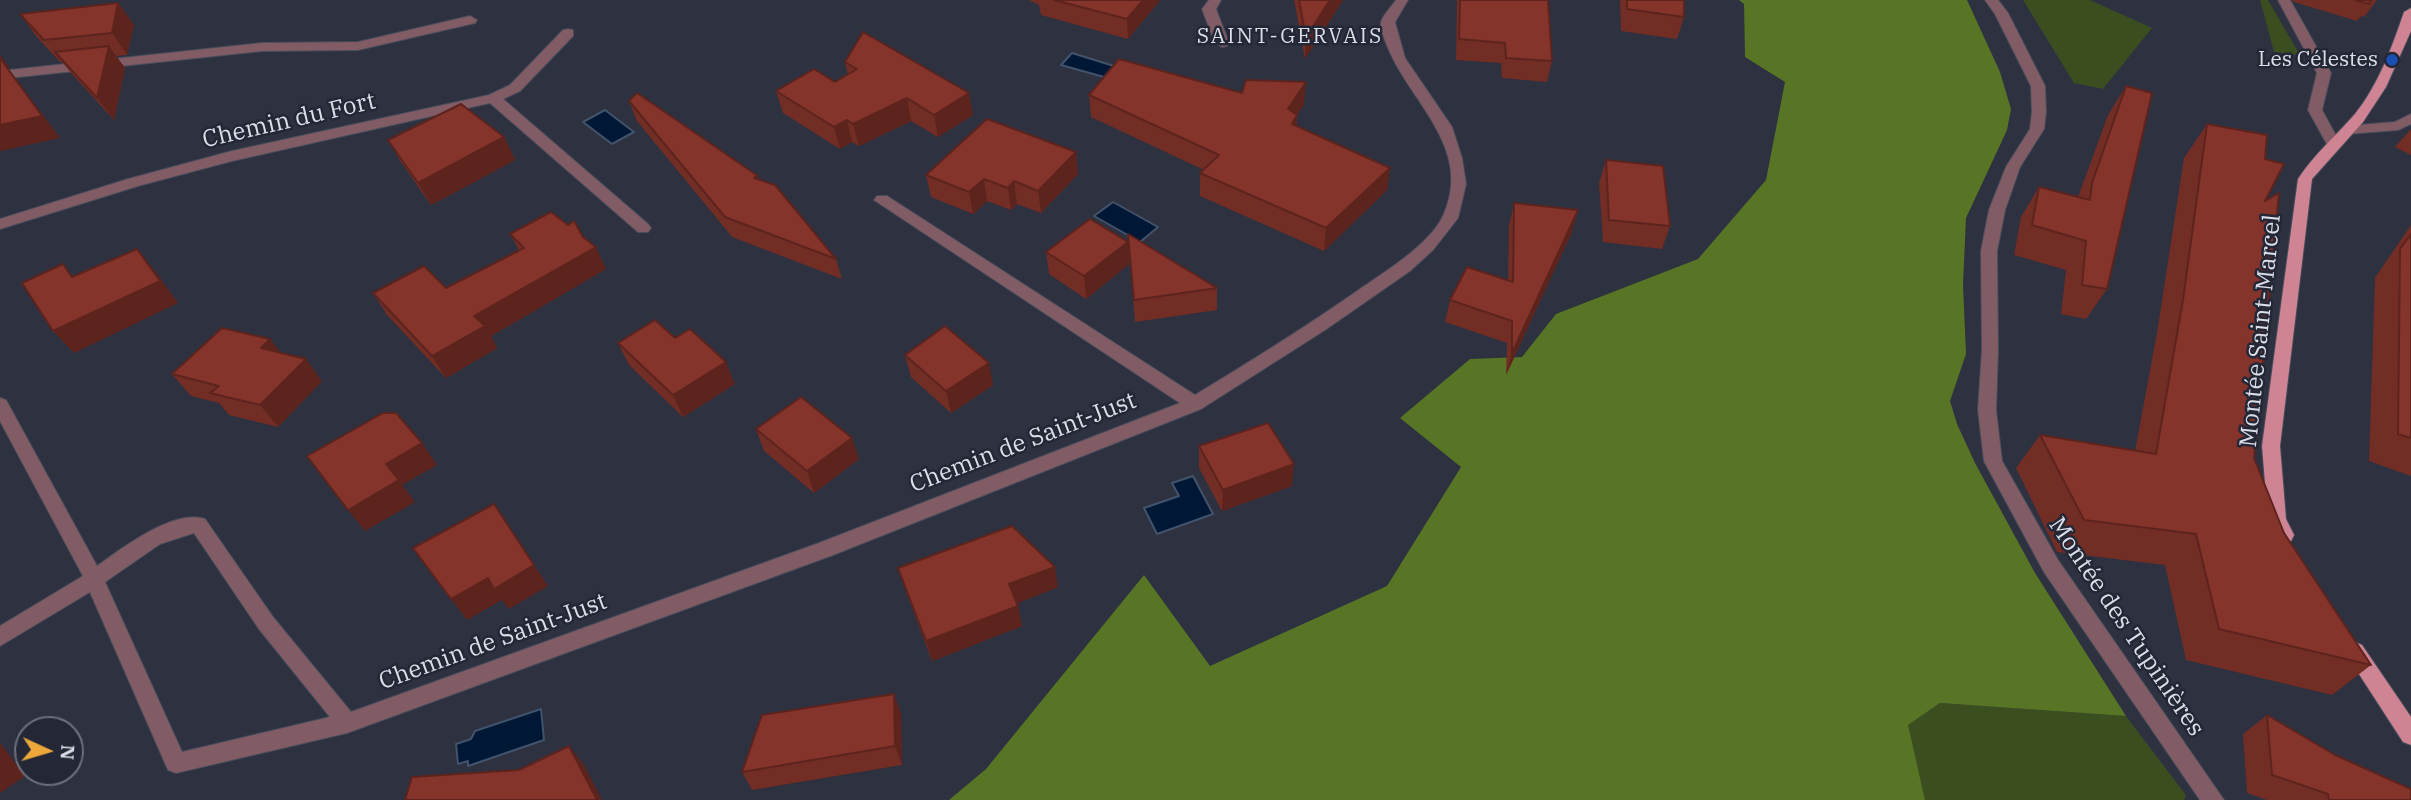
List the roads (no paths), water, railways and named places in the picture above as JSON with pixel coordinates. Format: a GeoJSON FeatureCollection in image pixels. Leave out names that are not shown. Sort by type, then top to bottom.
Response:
{"type":"FeatureCollection","features":[{"type":"Feature","properties":{"kind":"main road","name":"Montée Saint-Marcel"},"geometry":{"type":"LineString","coordinates":[[2291,552],[2277,519],[2271,446],[2305,179],[2376,93],[2411,12]]}},
{"type":"Feature","properties":{"kind":"main road"},"geometry":{"type":"LineString","coordinates":[[2344,634],[2411,735]]}},
{"type":"Feature","properties":{"kind":"street"},"geometry":{"type":"LineString","coordinates":[[1215,0],[1209,9],[1222,43]]}},
{"type":"Feature","properties":{"kind":"street","name":"Chemin de Saint-Just"},"geometry":{"type":"LineString","coordinates":[[0,405],[94,579],[176,763],[347,723],[826,549],[1195,404],[1404,267],[1427,246],[1450,218],[1458,184],[1455,158],[1445,127],[1398,58],[1390,37],[1388,22],[1402,0]]}},
{"type":"Feature","properties":{"kind":"street","name":"Montée des Tupinières"},"geometry":{"type":"LineString","coordinates":[[1991,0],[2001,13],[2038,86],[2039,112],[2037,130],[2009,178],[1997,210],[1989,251],[1990,350],[1987,410],[1993,461],[2051,566],[2208,798]]}},
{"type":"Feature","properties":{"kind":"street"},"geometry":{"type":"LineString","coordinates":[[2284,0],[2324,73],[2315,110],[2333,143]]}},
{"type":"Feature","properties":{"kind":"street"},"geometry":{"type":"LineString","coordinates":[[0,75],[262,47],[358,46],[470,20]]}},
{"type":"Feature","properties":{"kind":"street","name":"Chemin du Fort"},"geometry":{"type":"LineString","coordinates":[[0,224],[133,182],[232,156],[493,98],[514,89],[568,33]]}},
{"type":"Feature","properties":{"kind":"street"},"geometry":{"type":"LineString","coordinates":[[493,98],[643,228]]}},
{"type":"Feature","properties":{"kind":"street"},"geometry":{"type":"LineString","coordinates":[[2347,130],[2398,126],[2411,118]]}},
{"type":"Feature","properties":{"kind":"street"},"geometry":{"type":"LineString","coordinates":[[882,200],[1195,404]]}},
{"type":"Feature","properties":{"kind":"street"},"geometry":{"type":"LineString","coordinates":[[0,637],[94,579],[132,549],[168,530],[198,524],[265,623],[347,723]]}},
{"type":"Feature","properties":{"kind":"water"},"geometry":{"type":"Polygon","coordinates":[[[1072,53],[1114,66],[1104,77],[1061,65],[1072,53]]]}},
{"type":"Feature","properties":{"kind":"water"},"geometry":{"type":"Polygon","coordinates":[[[605,110],[634,132],[612,144],[583,122],[605,110]]]}},
{"type":"Feature","properties":{"kind":"water"},"geometry":{"type":"Polygon","coordinates":[[[1113,202],[1158,227],[1140,242],[1094,216],[1113,202]]]}},
{"type":"Feature","properties":{"kind":"water"},"geometry":{"type":"Polygon","coordinates":[[[1193,476],[1213,514],[1157,534],[1144,508],[1179,496],[1172,483],[1193,476]]]}},
{"type":"Feature","properties":{"kind":"water"},"geometry":{"type":"Polygon","coordinates":[[[541,709],[544,740],[468,766],[468,761],[458,764],[456,744],[471,739],[475,731],[541,709]]]}},
{"type":"Feature","properties":{"kind":"place","name":"Les Célestes"},"geometry":{"type":"Point","coordinates":[2392,60]}},
{"type":"Feature","properties":{"kind":"district","name":"SAINT-GERVAIS"},"geometry":{"type":"Point","coordinates":[1290,37]}}]}
